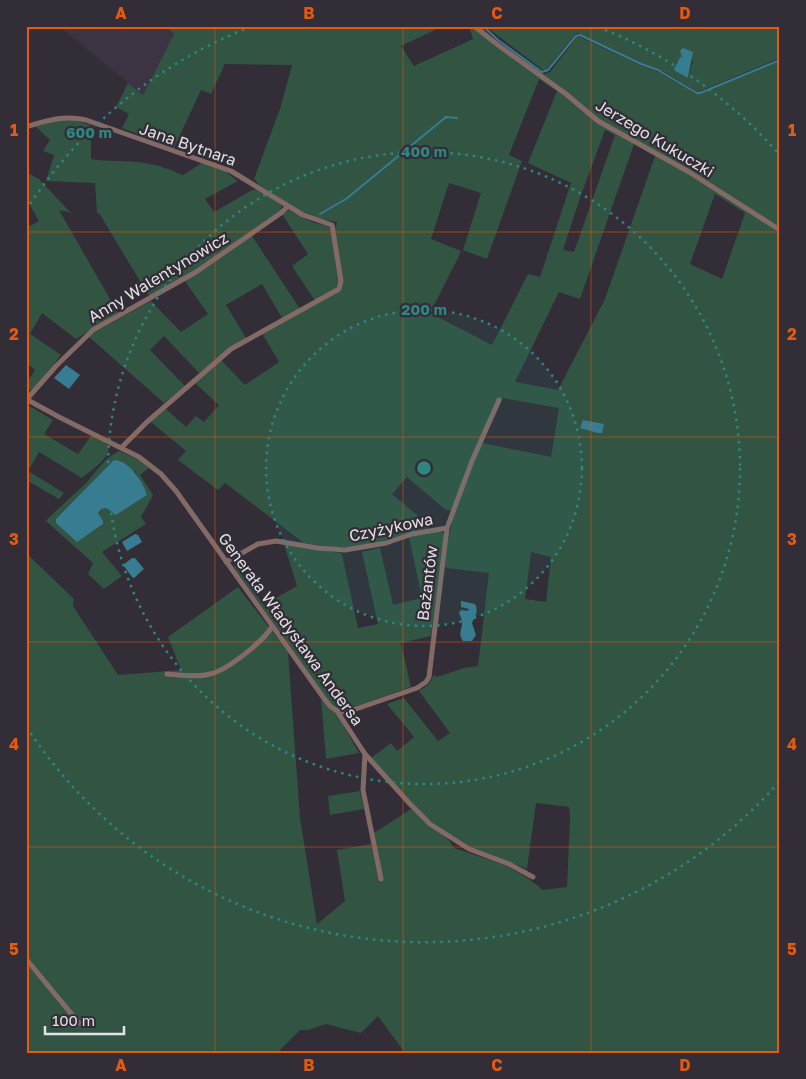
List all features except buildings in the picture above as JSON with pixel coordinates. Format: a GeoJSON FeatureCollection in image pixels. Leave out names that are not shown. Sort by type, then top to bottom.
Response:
{"type":"FeatureCollection","features":[{"type":"Feature","properties":{"kind":"street","name":"Jerzego Kukuczki"},"geometry":{"type":"LineString","coordinates":[[474,26],[566,94],[598,121],[689,172],[780,230]]}},
{"type":"Feature","properties":{"kind":"street","name":"Jana Bytnara"},"geometry":{"type":"LineString","coordinates":[[26,127],[64,117],[86,120],[231,171],[308,218],[332,225],[341,281],[339,289],[231,349],[147,422],[122,447]]}},
{"type":"Feature","properties":{"kind":"street","name":"Anny Walentynowicz"},"geometry":{"type":"LineString","coordinates":[[26,399],[93,330],[154,298],[196,272],[281,213],[288,206]]}},
{"type":"Feature","properties":{"kind":"street","name":"Generała Władysława Andersa"},"geometry":{"type":"LineString","coordinates":[[26,399],[122,447],[149,464],[166,480],[323,698],[337,711],[365,754],[415,810],[437,829],[469,849],[509,864],[534,877]]}},
{"type":"Feature","properties":{"kind":"street","name":"Bażantów"},"geometry":{"type":"LineString","coordinates":[[337,711],[353,710],[417,688],[426,682],[430,670],[447,528],[472,461],[500,400]]}},
{"type":"Feature","properties":{"kind":"street","name":"Czyżykowa"},"geometry":{"type":"LineString","coordinates":[[226,562],[258,544],[276,541],[318,548],[345,550],[386,543],[412,534],[447,528]]}},
{"type":"Feature","properties":{"kind":"street"},"geometry":{"type":"LineString","coordinates":[[166,674],[205,675],[216,672],[266,637],[272,626]]}},
{"type":"Feature","properties":{"kind":"street"},"geometry":{"type":"LineString","coordinates":[[365,754],[363,790],[381,879]]}},
{"type":"Feature","properties":{"kind":"street"},"geometry":{"type":"LineString","coordinates":[[26,959],[79,1023]]}},
{"type":"Feature","properties":{"kind":"shaded area"},"geometry":{"type":"Polygon","coordinates":[[[59,26],[165,26],[174,34],[143,95],[59,26]]]}},
{"type":"Feature","properties":{"kind":"green space"},"geometry":{"type":"Polygon","coordinates":[[[165,26],[346,26],[346,28],[348,26],[443,26],[401,46],[414,66],[473,39],[469,26],[480,26],[496,41],[544,74],[550,72],[577,37],[580,37],[659,72],[698,94],[780,61],[780,1053],[405,1053],[378,1016],[361,1033],[326,1024],[308,1030],[300,1030],[277,1053],[26,1053],[26,553],[74,599],[73,606],[118,675],[181,670],[168,637],[238,587],[288,652],[300,818],[317,924],[345,901],[337,850],[371,844],[379,878],[374,833],[411,809],[449,840],[454,848],[505,865],[543,890],[567,887],[569,807],[536,803],[527,869],[486,855],[444,832],[406,797],[371,758],[391,743],[397,751],[414,737],[387,704],[404,698],[438,741],[450,733],[419,691],[428,685],[434,675],[437,677],[464,668],[478,666],[489,573],[447,568],[445,566],[448,539],[455,510],[446,510],[407,477],[392,494],[431,527],[378,542],[350,547],[304,543],[225,483],[218,490],[178,460],[186,451],[151,422],[166,409],[186,427],[196,416],[204,422],[219,405],[195,383],[221,360],[245,385],[279,362],[262,333],[340,290],[335,229],[337,222],[309,217],[259,185],[254,179],[281,106],[292,65],[225,64],[211,94],[201,90],[174,148],[122,128],[129,114],[116,107],[128,83],[143,95],[174,34],[165,26]],[[539,79],[509,155],[522,161],[487,259],[463,250],[481,193],[449,183],[431,239],[461,251],[430,313],[492,345],[528,274],[540,277],[571,183],[528,163],[557,91],[539,79]],[[605,130],[563,250],[574,252],[615,135],[605,130]],[[634,144],[580,299],[559,292],[515,382],[558,390],[605,299],[655,156],[634,144]],[[715,194],[690,264],[722,279],[745,213],[715,194]],[[503,398],[482,443],[551,457],[559,408],[503,398]],[[531,552],[525,599],[546,602],[551,557],[531,552]]]}},
{"type":"Feature","properties":{"kind":"green space"},"geometry":{"type":"Polygon","coordinates":[[[485,26],[780,26],[780,58],[698,92],[664,72],[642,64],[578,33],[546,70],[543,70],[485,26]],[[680,57],[675,71],[688,78],[693,60],[680,57]]]}},
{"type":"Feature","properties":{"kind":"green space"},"geometry":{"type":"Polygon","coordinates":[[[55,120],[72,120],[91,125],[91,159],[150,164],[183,175],[202,163],[225,171],[238,181],[205,199],[214,212],[257,189],[282,205],[280,212],[190,274],[149,296],[99,213],[97,213],[95,183],[46,181],[54,155],[43,151],[50,140],[35,126],[55,120]]]}},
{"type":"Feature","properties":{"kind":"green space"},"geometry":{"type":"Polygon","coordinates":[[[26,172],[39,179],[72,213],[59,210],[118,313],[76,339],[42,313],[30,334],[61,355],[34,388],[26,392],[26,384],[35,370],[26,363],[26,228],[39,221],[26,198],[26,172]]]}},
{"type":"Feature","properties":{"kind":"green space"},"geometry":{"type":"Polygon","coordinates":[[[289,210],[312,222],[330,228],[339,282],[336,289],[315,301],[292,266],[308,254],[282,214],[289,210]]]}},
{"type":"Feature","properties":{"kind":"green space"},"geometry":{"type":"Polygon","coordinates":[[[252,236],[300,309],[282,318],[262,284],[226,305],[246,338],[199,373],[164,336],[150,350],[185,386],[164,403],[88,336],[151,301],[181,332],[208,314],[185,281],[252,236]]]}},
{"type":"Feature","properties":{"kind":"green space"},"geometry":{"type":"Polygon","coordinates":[[[26,404],[53,420],[44,434],[78,454],[91,436],[109,446],[103,460],[82,478],[39,452],[28,471],[64,493],[59,499],[26,480],[26,404]]]}},
{"type":"Feature","properties":{"kind":"green space"},"geometry":{"type":"Polygon","coordinates":[[[119,451],[141,461],[149,468],[140,475],[153,495],[141,517],[146,524],[102,552],[122,576],[104,589],[88,574],[93,563],[46,521],[119,451]],[[135,471],[82,494],[56,519],[103,521],[98,513],[101,509],[106,508],[116,515],[147,495],[135,471]]]}},
{"type":"Feature","properties":{"kind":"green space"},"geometry":{"type":"Polygon","coordinates":[[[440,531],[444,534],[444,538],[431,636],[401,643],[411,687],[346,710],[337,709],[329,702],[234,567],[235,565],[264,605],[297,586],[284,544],[340,553],[358,628],[378,624],[362,552],[380,548],[393,605],[422,598],[409,537],[440,531]]]}},
{"type":"Feature","properties":{"kind":"green space"},"geometry":{"type":"Polygon","coordinates":[[[321,698],[337,714],[359,753],[326,759],[321,698]]]}},
{"type":"Feature","properties":{"kind":"green space"},"geometry":{"type":"Polygon","coordinates":[[[360,791],[364,809],[330,815],[328,796],[360,791]]]}},
{"type":"Feature","properties":{"kind":"water"},"geometry":{"type":"Polygon","coordinates":[[[683,48],[693,52],[688,78],[674,69],[680,57],[682,57],[680,51],[683,48]]]}},
{"type":"Feature","properties":{"kind":"water"},"geometry":{"type":"Polygon","coordinates":[[[66,365],[80,375],[69,389],[54,378],[66,365]]]}},
{"type":"Feature","properties":{"kind":"water"},"geometry":{"type":"Polygon","coordinates":[[[583,420],[604,424],[602,433],[580,428],[583,420]]]}},
{"type":"Feature","properties":{"kind":"water"},"geometry":{"type":"Polygon","coordinates":[[[114,460],[125,464],[135,473],[143,484],[147,495],[116,515],[106,508],[101,509],[98,513],[103,524],[77,542],[56,523],[56,519],[114,460]]]}},
{"type":"Feature","properties":{"kind":"water"},"geometry":{"type":"Polygon","coordinates":[[[135,534],[138,535],[142,542],[127,551],[122,542],[135,534]]]}},
{"type":"Feature","properties":{"kind":"water"},"geometry":{"type":"Polygon","coordinates":[[[132,558],[135,558],[144,569],[134,578],[123,565],[132,558]]]}},
{"type":"Feature","properties":{"kind":"water"},"geometry":{"type":"Polygon","coordinates":[[[461,601],[475,604],[477,609],[472,623],[476,635],[472,641],[463,641],[460,636],[462,621],[459,613],[461,610],[468,611],[469,609],[461,607],[461,601]]]}},
{"type":"Feature","properties":{"kind":"waterway"},"geometry":{"type":"LineString","coordinates":[[483,26],[498,40],[542,72],[548,70],[576,36],[580,35],[658,70],[697,93],[780,60]]}},
{"type":"Feature","properties":{"kind":"waterway"},"geometry":{"type":"LineString","coordinates":[[320,214],[346,199],[446,117],[457,118]]}}]}
